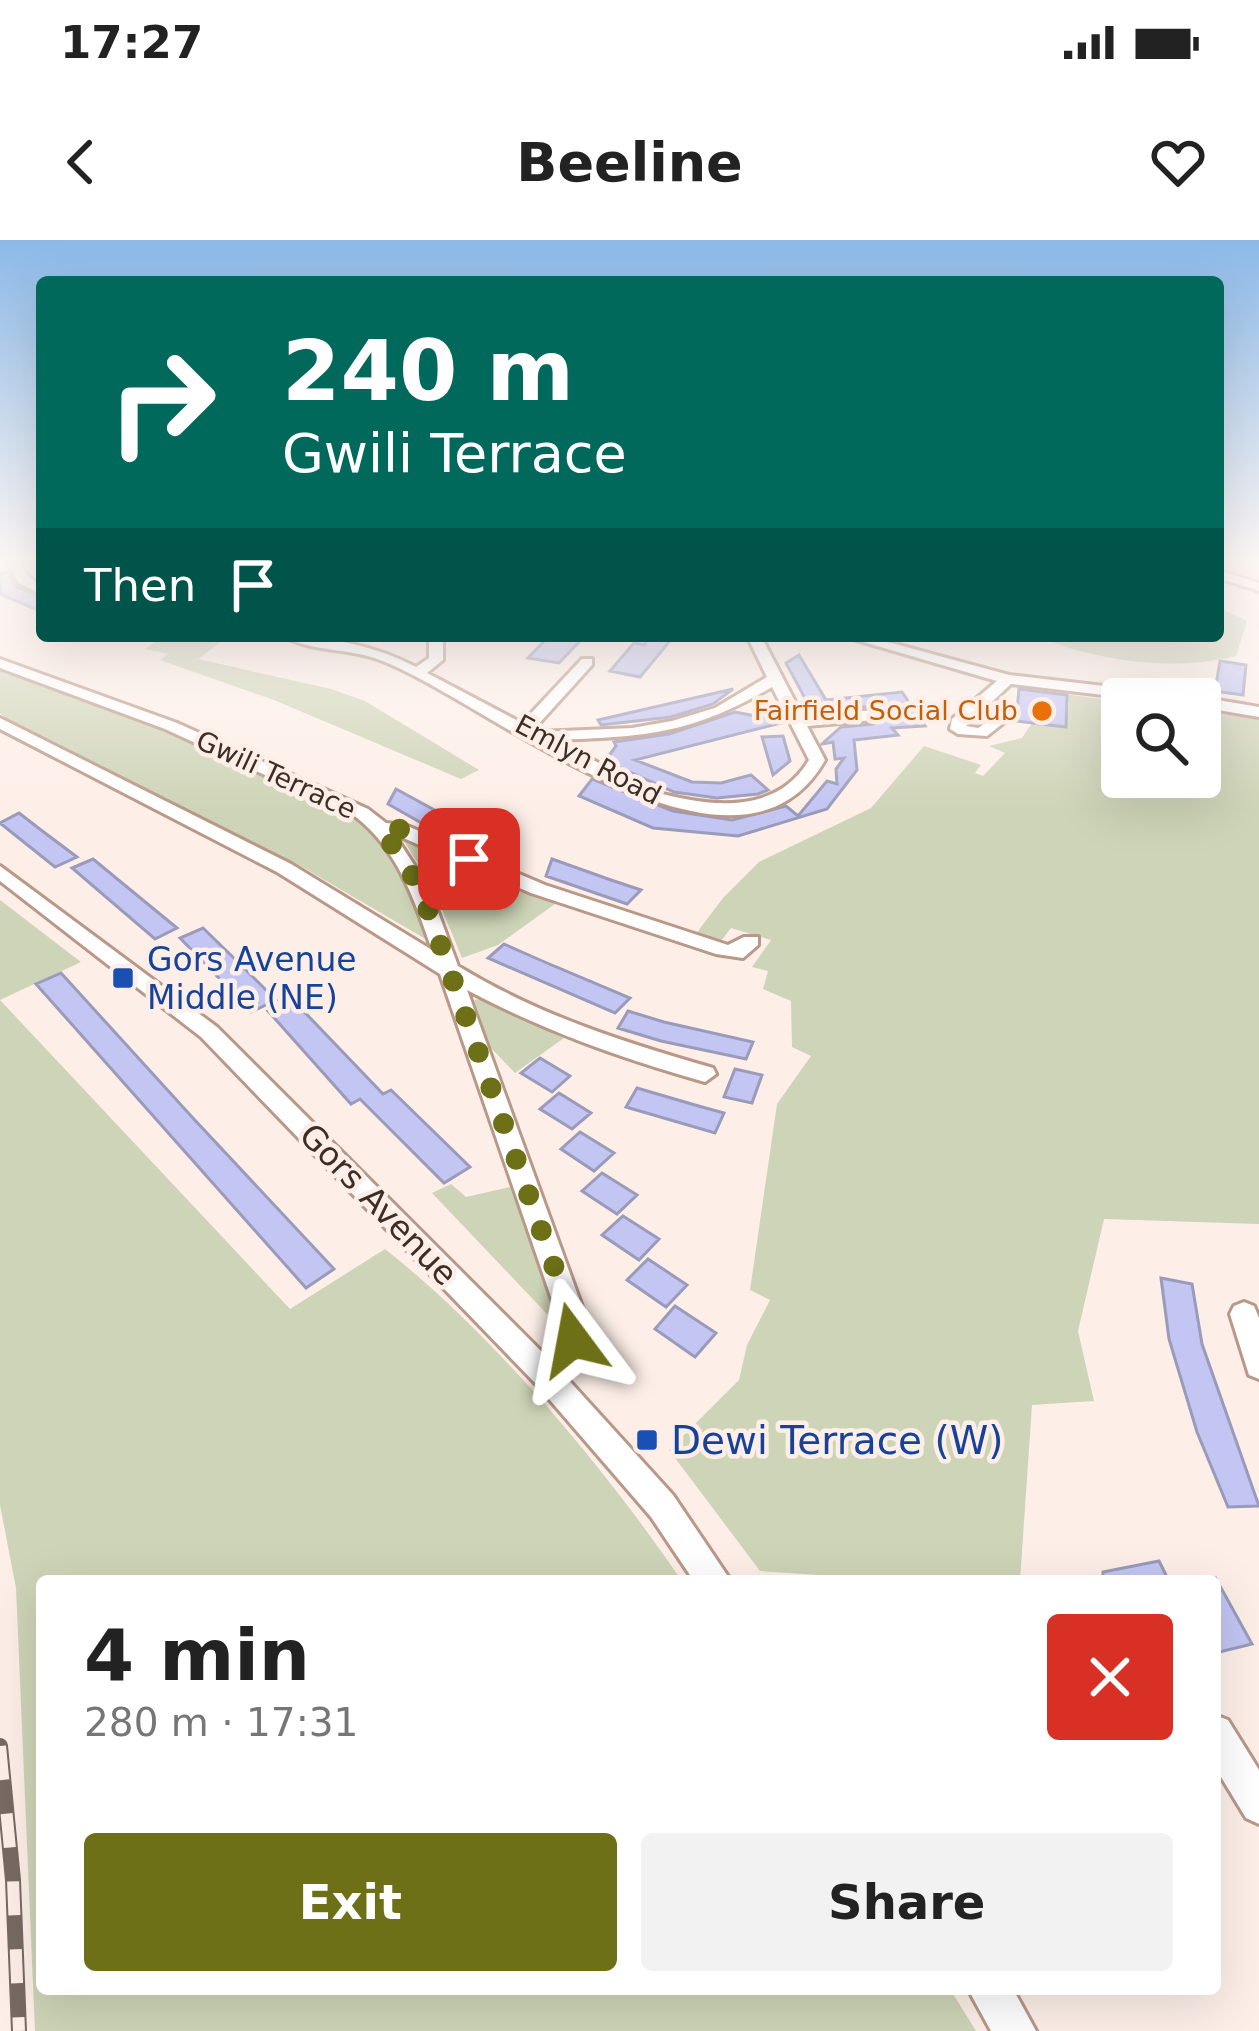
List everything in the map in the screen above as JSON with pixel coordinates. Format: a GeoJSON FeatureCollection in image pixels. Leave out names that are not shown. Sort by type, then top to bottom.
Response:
{"type":"FeatureCollection","features":[{"type":"Feature","properties":{"kind":"street","name":"Emlyn Road"},"geometry":{"type":"LineString","coordinates":[[338,645],[418,672],[646,795],[678,806],[728,809],[781,795],[812,772],[817,760],[758,645]]}},
{"type":"Feature","properties":{"kind":"street"},"geometry":{"type":"LineString","coordinates":[[418,672],[436,660],[436,645]]}},
{"type":"Feature","properties":{"kind":"street"},"geometry":{"type":"LineString","coordinates":[[879,645],[1008,679],[1101,690]]}},
{"type":"Feature","properties":{"kind":"street"},"geometry":{"type":"LineString","coordinates":[[928,659],[932,645]]}},
{"type":"Feature","properties":{"kind":"street"},"geometry":{"type":"LineString","coordinates":[[534,732],[587,662]]}},
{"type":"Feature","properties":{"kind":"street","name":"Gwili Terrace"},"geometry":{"type":"LineString","coordinates":[[0,663],[171,726],[362,813],[381,828],[399,829],[538,889],[723,950],[736,952],[751,941]]}},
{"type":"Feature","properties":{"kind":"street"},"geometry":{"type":"LineString","coordinates":[[1006,714],[981,733],[958,729],[958,722],[1008,679]]}},
{"type":"Feature","properties":{"kind":"street"},"geometry":{"type":"LineString","coordinates":[[534,732],[632,733],[675,724],[720,710],[773,680]]}},
{"type":"Feature","properties":{"kind":"street"},"geometry":{"type":"LineString","coordinates":[[1221,706],[1259,712]]}},
{"type":"Feature","properties":{"kind":"street"},"geometry":{"type":"LineString","coordinates":[[798,722],[873,715]]}},
{"type":"Feature","properties":{"kind":"street"},"geometry":{"type":"LineString","coordinates":[[0,723],[284,868],[538,1019],[614,1048],[706,1074]]}},
{"type":"Feature","properties":{"kind":"street"},"geometry":{"type":"LineString","coordinates":[[381,828],[420,887],[575,1326],[573,1340],[547,1376]]}},
{"type":"Feature","properties":{"kind":"street","name":"Gors Avenue"},"geometry":{"type":"LineString","coordinates":[[0,872],[209,1032],[547,1376],[662,1506],[710,1575]]}},
{"type":"Feature","properties":{"kind":"street"},"geometry":{"type":"LineString","coordinates":[[1244,1314],[1259,1366]]}},
{"type":"Feature","properties":{"kind":"street"},"geometry":{"type":"LineString","coordinates":[[1221,1743],[1259,1805]]}},
{"type":"Feature","properties":{"kind":"street"},"geometry":{"type":"LineString","coordinates":[[993,1995],[1015,2031]]}},
{"type":"Feature","properties":{"kind":"green space"},"geometry":{"type":"Polygon","coordinates":[[[151,645],[217,645],[198,659],[365,701],[479,770],[461,779],[274,700],[160,660],[168,654],[145,649],[151,645]]]}},
{"type":"Feature","properties":{"kind":"green space"},"geometry":{"type":"Polygon","coordinates":[[[1061,645],[1240,645],[1236,656],[1186,663],[1084,652],[1061,645]]]}},
{"type":"Feature","properties":{"kind":"green space"},"geometry":{"type":"Polygon","coordinates":[[[0,669],[109,707],[347,813],[387,853],[429,941],[304,868],[13,724],[0,713],[0,669]]]}},
{"type":"Feature","properties":{"kind":"green space"},"geometry":{"type":"Polygon","coordinates":[[[1058,693],[1101,699],[1101,798],[1221,798],[1221,714],[1259,719],[1259,1224],[1104,1219],[1078,1331],[1094,1401],[1032,1405],[1020,1575],[760,1571],[669,1450],[739,1380],[747,1345],[770,1300],[750,1290],[777,1104],[811,1056],[792,1047],[791,1001],[763,989],[768,971],[752,967],[771,940],[731,928],[721,941],[695,935],[759,862],[871,808],[924,746],[981,765],[975,773],[983,776],[1005,753],[989,746],[1022,738],[1032,723],[1066,727],[1069,703],[1058,693]]]}},
{"type":"Feature","properties":{"kind":"green space"},"geometry":{"type":"Polygon","coordinates":[[[401,836],[555,904],[498,945],[462,958],[434,890],[401,836]]]}},
{"type":"Feature","properties":{"kind":"green space"},"geometry":{"type":"Polygon","coordinates":[[[0,900],[81,962],[0,1000],[0,900]]]}},
{"type":"Feature","properties":{"kind":"green space"},"geometry":{"type":"Polygon","coordinates":[[[0,1000],[290,1309],[385,1249],[467,1321],[545,1404],[678,1575],[36,1575],[36,1995],[954,1995],[976,2031],[35,2031],[16,1588],[0,1505],[0,1000]]]}},
{"type":"Feature","properties":{"kind":"green space"},"geometry":{"type":"Polygon","coordinates":[[[474,1000],[564,1038],[515,1073],[490,1047],[474,1000]]]}},
{"type":"Feature","properties":{"kind":"green space"},"geometry":{"type":"Polygon","coordinates":[[[451,1184],[466,1197],[510,1187],[559,1312],[547,1314],[432,1193],[451,1184]]]}},
{"type":"Feature","properties":{"kind":"building"},"geometry":{"type":"Polygon","coordinates":[[[541,645],[577,645],[559,663],[528,658],[541,645]]]}},
{"type":"Feature","properties":{"kind":"building"},"geometry":{"type":"Polygon","coordinates":[[[633,645],[667,645],[640,677],[610,671],[633,645]]]}},
{"type":"Feature","properties":{"kind":"building"},"geometry":{"type":"Polygon","coordinates":[[[799,655],[826,700],[902,692],[925,726],[892,728],[898,735],[854,740],[857,770],[827,809],[738,836],[653,828],[579,796],[592,779],[673,811],[732,820],[786,806],[798,816],[827,781],[837,784],[836,769],[844,758],[835,759],[833,742],[822,744],[841,727],[873,724],[885,716],[873,706],[825,710],[803,702],[807,702],[786,663],[799,655]]]}},
{"type":"Feature","properties":{"kind":"building"},"geometry":{"type":"Polygon","coordinates":[[[1220,661],[1246,665],[1243,695],[1221,692],[1221,678],[1217,678],[1220,661]]]}},
{"type":"Feature","properties":{"kind":"building"},"geometry":{"type":"Polygon","coordinates":[[[733,689],[713,704],[671,717],[601,725],[598,720],[733,689]]]}},
{"type":"Feature","properties":{"kind":"building","name":"Fairfield Social Club"},"geometry":{"type":"Polygon","coordinates":[[[1019,689],[1067,695],[1066,727],[1016,721],[1019,689]]]}},
{"type":"Feature","properties":{"kind":"building"},"geometry":{"type":"Polygon","coordinates":[[[735,712],[785,722],[635,760],[692,782],[721,783],[751,775],[768,790],[758,794],[717,798],[674,792],[605,761],[614,742],[669,734],[735,712]]]}},
{"type":"Feature","properties":{"kind":"building"},"geometry":{"type":"Polygon","coordinates":[[[783,736],[790,761],[773,775],[762,737],[783,736]]]}},
{"type":"Feature","properties":{"kind":"building"},"geometry":{"type":"Polygon","coordinates":[[[396,789],[451,819],[432,829],[388,804],[396,789]]]}},
{"type":"Feature","properties":{"kind":"building"},"geometry":{"type":"Polygon","coordinates":[[[19,813],[77,857],[55,867],[0,823],[19,813]]]}},
{"type":"Feature","properties":{"kind":"building"},"geometry":{"type":"Polygon","coordinates":[[[461,822],[515,851],[510,863],[443,832],[461,822]]]}},
{"type":"Feature","properties":{"kind":"building"},"geometry":{"type":"Polygon","coordinates":[[[93,859],[177,928],[155,939],[72,868],[93,859]]]}},
{"type":"Feature","properties":{"kind":"building"},"geometry":{"type":"Polygon","coordinates":[[[552,859],[641,890],[627,904],[546,876],[552,859]]]}},
{"type":"Feature","properties":{"kind":"building"},"geometry":{"type":"Polygon","coordinates":[[[203,928],[276,1000],[251,1012],[180,938],[203,928]]]}},
{"type":"Feature","properties":{"kind":"building"},"geometry":{"type":"Polygon","coordinates":[[[504,944],[630,998],[615,1013],[488,958],[504,944]]]}},
{"type":"Feature","properties":{"kind":"building"},"geometry":{"type":"Polygon","coordinates":[[[61,973],[334,1269],[306,1288],[36,984],[61,973]]]}},
{"type":"Feature","properties":{"kind":"building"},"geometry":{"type":"Polygon","coordinates":[[[292,999],[383,1094],[391,1090],[470,1167],[444,1183],[360,1099],[351,1104],[268,1011],[292,999]]]}},
{"type":"Feature","properties":{"kind":"building"},"geometry":{"type":"Polygon","coordinates":[[[628,1011],[753,1042],[746,1059],[661,1041],[618,1028],[628,1011]]]}},
{"type":"Feature","properties":{"kind":"building"},"geometry":{"type":"Polygon","coordinates":[[[540,1058],[570,1076],[552,1092],[521,1073],[540,1058]]]}},
{"type":"Feature","properties":{"kind":"building"},"geometry":{"type":"Polygon","coordinates":[[[735,1069],[762,1075],[752,1103],[724,1097],[735,1069]]]}},
{"type":"Feature","properties":{"kind":"building"},"geometry":{"type":"Polygon","coordinates":[[[637,1088],[724,1113],[715,1133],[626,1107],[637,1088]]]}},
{"type":"Feature","properties":{"kind":"building"},"geometry":{"type":"Polygon","coordinates":[[[559,1093],[591,1113],[572,1129],[540,1109],[559,1093]]]}},
{"type":"Feature","properties":{"kind":"building"},"geometry":{"type":"Polygon","coordinates":[[[580,1132],[614,1153],[594,1171],[561,1149],[580,1132]]]}},
{"type":"Feature","properties":{"kind":"building"},"geometry":{"type":"Polygon","coordinates":[[[602,1173],[637,1195],[617,1214],[582,1191],[602,1173]]]}},
{"type":"Feature","properties":{"kind":"building"},"geometry":{"type":"Polygon","coordinates":[[[623,1216],[659,1239],[639,1260],[602,1235],[623,1216]]]}},
{"type":"Feature","properties":{"kind":"building"},"geometry":{"type":"Polygon","coordinates":[[[648,1259],[687,1285],[666,1307],[627,1280],[648,1259]]]}},
{"type":"Feature","properties":{"kind":"building"},"geometry":{"type":"Polygon","coordinates":[[[1161,1278],[1192,1284],[1202,1344],[1259,1506],[1228,1507],[1197,1432],[1169,1339],[1161,1278]]]}},
{"type":"Feature","properties":{"kind":"building"},"geometry":{"type":"Polygon","coordinates":[[[675,1306],[716,1333],[695,1357],[655,1329],[675,1306]]]}},
{"type":"Feature","properties":{"kind":"building"},"geometry":{"type":"Polygon","coordinates":[[[1159,1561],[1166,1575],[1103,1575],[1159,1561]]]}},
{"type":"Feature","properties":{"kind":"building"},"geometry":{"type":"Polygon","coordinates":[[[1221,1588],[1236,1615],[1252,1644],[1221,1652],[1221,1588]]]}},
{"type":"Feature","properties":{"kind":"railway"},"geometry":{"type":"LineString","coordinates":[[0,1746],[13,1880],[19,2031]]}},
{"type":"Feature","properties":{"kind":"place","name":"Fairfield Social Club"},"geometry":{"type":"Point","coordinates":[1042,711]}},
{"type":"Feature","properties":{"kind":"place","name":"Gors Avenue Middle (NE)"},"geometry":{"type":"Point","coordinates":[123,978]}},
{"type":"Feature","properties":{"kind":"place","name":"Dewi Terrace (W)"},"geometry":{"type":"Point","coordinates":[647,1440]}},
{"type":"Feature","properties":{"kind":"route"},"geometry":{"type":"LineString","coordinates":[[469,859],[399,829],[381,828],[420,887],[575,1326],[573,1340]]}}]}
